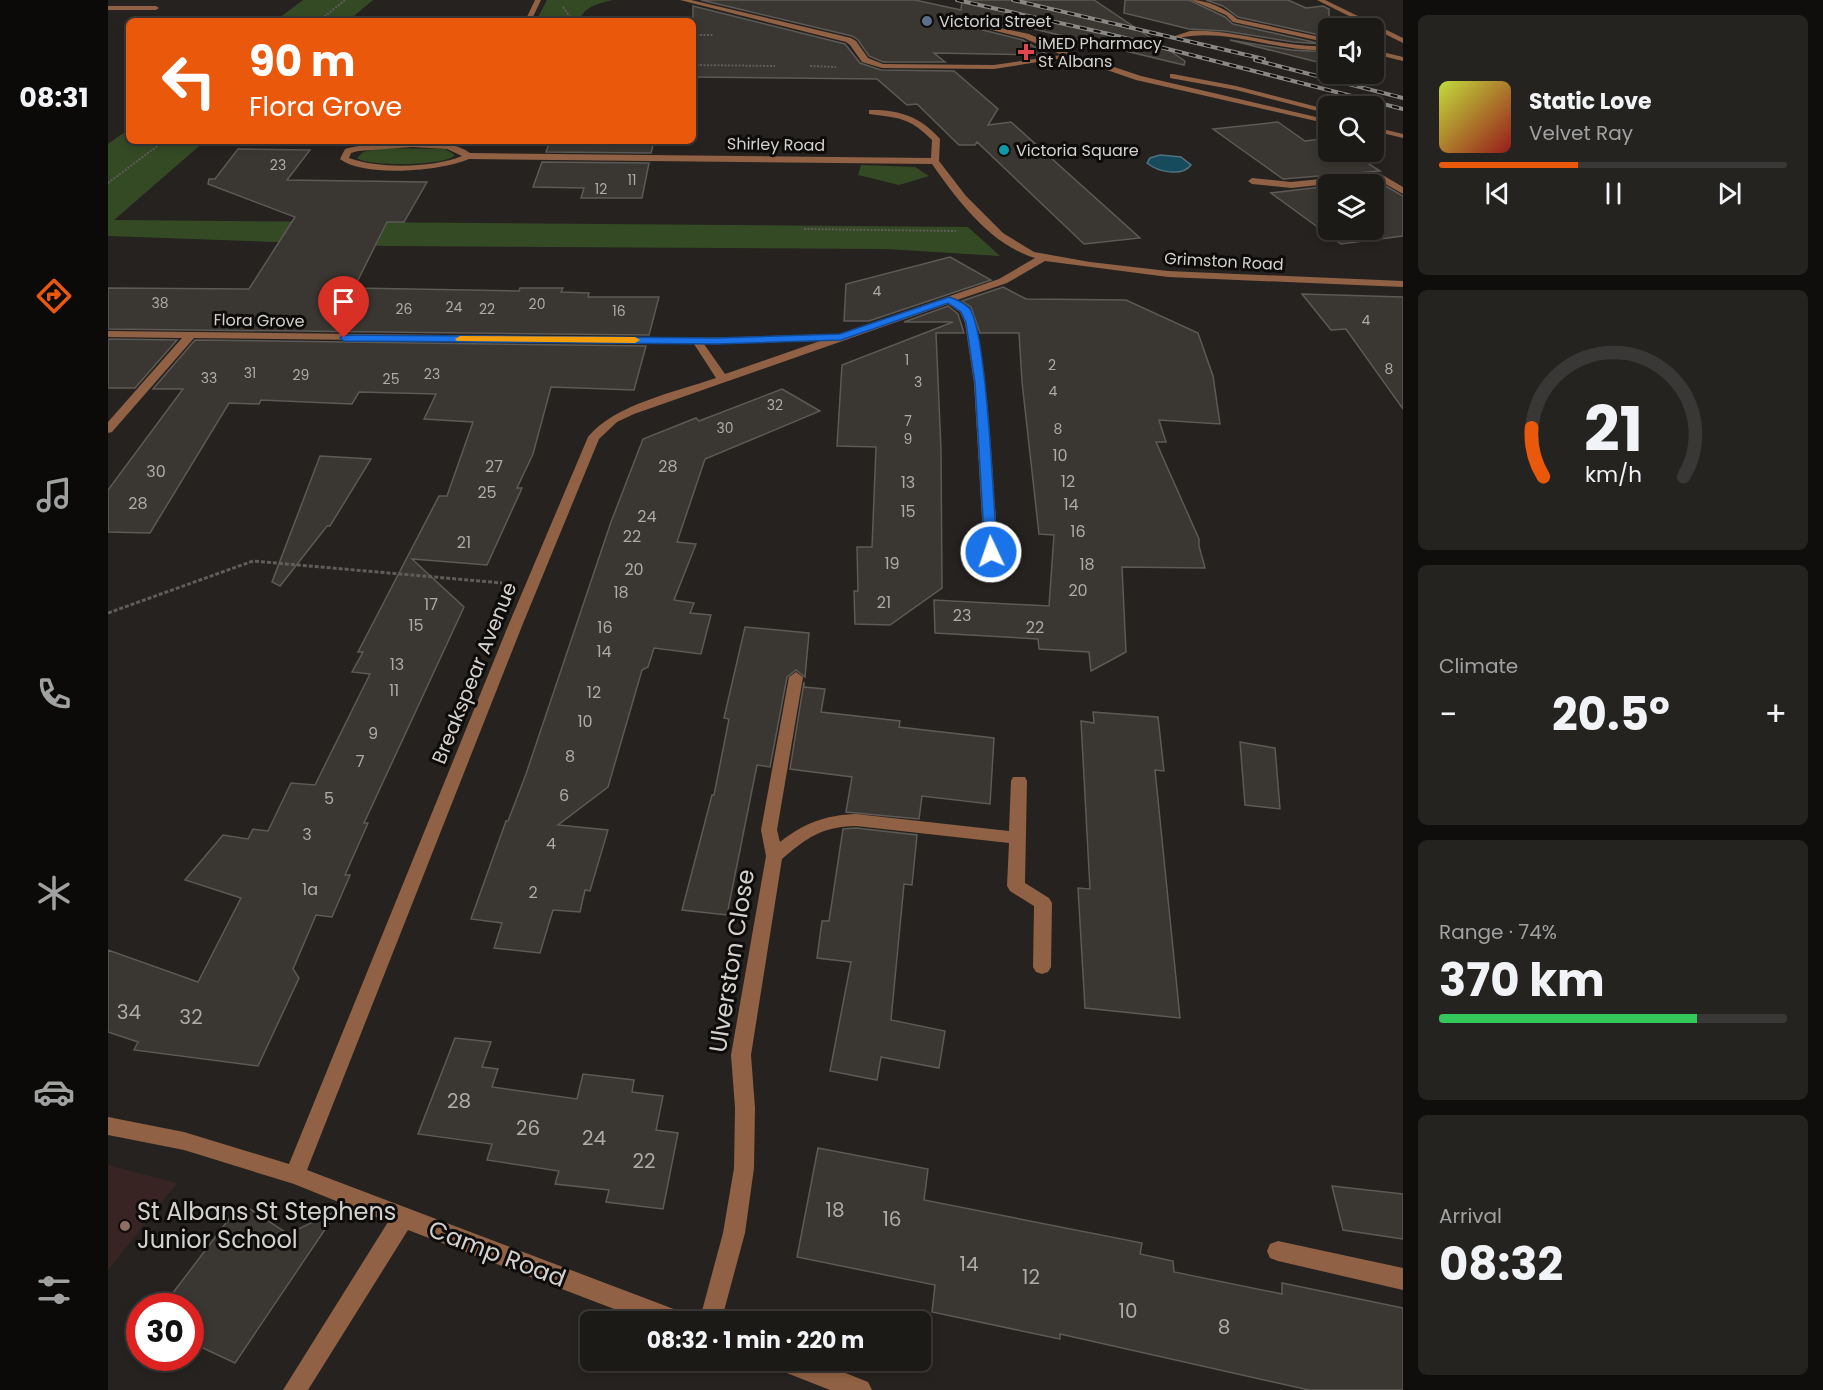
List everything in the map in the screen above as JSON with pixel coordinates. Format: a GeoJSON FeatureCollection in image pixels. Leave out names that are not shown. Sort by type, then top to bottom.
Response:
{"type":"FeatureCollection","features":[{"type":"Feature","properties":{"kind":"street"},"geometry":{"type":"LineString","coordinates":[[529,18],[538,0]]}},
{"type":"Feature","properties":{"kind":"street"},"geometry":{"type":"LineString","coordinates":[[683,0],[848,40],[853,43],[865,60],[882,66],[994,67],[1069,55]]}},
{"type":"Feature","properties":{"kind":"street"},"geometry":{"type":"LineString","coordinates":[[1194,0],[1228,14],[1236,21],[1318,40]]}},
{"type":"Feature","properties":{"kind":"street"},"geometry":{"type":"LineString","coordinates":[[1322,1],[1332,0]]}},
{"type":"Feature","properties":{"kind":"street"},"geometry":{"type":"LineString","coordinates":[[1322,1],[1403,41]]}},
{"type":"Feature","properties":{"kind":"street"},"geometry":{"type":"LineString","coordinates":[[108,8],[156,8]]}},
{"type":"Feature","properties":{"kind":"street"},"geometry":{"type":"LineString","coordinates":[[982,26],[1026,36],[1069,55],[1139,78],[1318,119]]}},
{"type":"Feature","properties":{"kind":"street"},"geometry":{"type":"LineString","coordinates":[[1179,36],[1187,33],[1205,33],[1285,47],[1318,48]]}},
{"type":"Feature","properties":{"kind":"street"},"geometry":{"type":"LineString","coordinates":[[1384,54],[1403,58]]}},
{"type":"Feature","properties":{"kind":"street"},"geometry":{"type":"LineString","coordinates":[[1125,72],[1145,72],[1213,83],[1318,109]]}},
{"type":"Feature","properties":{"kind":"street"},"geometry":{"type":"LineString","coordinates":[[872,112],[902,113],[918,122],[936,139],[935,161],[950,185],[993,228],[1018,248],[1044,257]]}},
{"type":"Feature","properties":{"kind":"street"},"geometry":{"type":"LineString","coordinates":[[1384,131],[1403,136]]}},
{"type":"Feature","properties":{"kind":"street","name":"Shirley Road"},"geometry":{"type":"LineString","coordinates":[[468,156],[461,149],[448,146],[372,146],[348,151],[344,159],[358,165],[433,166],[450,165],[468,156],[935,161]]}},
{"type":"Feature","properties":{"kind":"street"},"geometry":{"type":"LineString","coordinates":[[1252,181],[1291,185],[1379,176],[1403,191]]}},
{"type":"Feature","properties":{"kind":"street","name":"Grimston Road"},"geometry":{"type":"LineString","coordinates":[[1044,257],[1108,268],[1165,273],[1403,284]]}},
{"type":"Feature","properties":{"kind":"street","name":"Flora Grove"},"geometry":{"type":"LineString","coordinates":[[108,334],[697,341],[841,337],[1003,281],[1044,257]]}},
{"type":"Feature","properties":{"kind":"street"},"geometry":{"type":"LineString","coordinates":[[949,300],[965,310],[970,323],[980,383],[991,552]]}},
{"type":"Feature","properties":{"kind":"street"},"geometry":{"type":"LineString","coordinates":[[108,429],[190,336]]}},
{"type":"Feature","properties":{"kind":"street","name":"Breakspear Avenue"},"geometry":{"type":"LineString","coordinates":[[295,1175],[531,586],[594,437],[601,428],[630,412],[841,337]]}},
{"type":"Feature","properties":{"kind":"street"},"geometry":{"type":"LineString","coordinates":[[697,341],[722,378]]}},
{"type":"Feature","properties":{"kind":"street","name":"Ulverston Close"},"geometry":{"type":"LineString","coordinates":[[713,1311],[734,1233],[744,1168],[745,1108],[741,1055],[774,856],[769,830],[796,677]]}},
{"type":"Feature","properties":{"kind":"street"},"geometry":{"type":"LineString","coordinates":[[1019,781],[1016,886],[1043,903],[1042,967]]}},
{"type":"Feature","properties":{"kind":"street","name":"Ulverston Close"},"geometry":{"type":"LineString","coordinates":[[774,856],[806,831],[831,820],[856,820],[1018,838]]}},
{"type":"Feature","properties":{"kind":"street","name":"Camp Road"},"geometry":{"type":"LineString","coordinates":[[108,1126],[184,1141],[295,1175],[650,1311]]}},
{"type":"Feature","properties":{"kind":"street"},"geometry":{"type":"LineString","coordinates":[[295,1390],[403,1218]]}},
{"type":"Feature","properties":{"kind":"street"},"geometry":{"type":"LineString","coordinates":[[1278,1251],[1403,1279]]}},
{"type":"Feature","properties":{"kind":"street"},"geometry":{"type":"LineString","coordinates":[[811,1371],[860,1390]]}},
{"type":"Feature","properties":{"kind":"path"},"geometry":{"type":"LineString","coordinates":[[324,18],[345,0]]}},
{"type":"Feature","properties":{"kind":"path"},"geometry":{"type":"LineString","coordinates":[[559,0],[571,18]]}},
{"type":"Feature","properties":{"kind":"path"},"geometry":{"type":"LineString","coordinates":[[696,65],[775,66]]}},
{"type":"Feature","properties":{"kind":"path"},"geometry":{"type":"LineString","coordinates":[[108,183],[160,144]]}},
{"type":"Feature","properties":{"kind":"path"},"geometry":{"type":"LineString","coordinates":[[804,229],[965,232],[993,228]]}},
{"type":"Feature","properties":{"kind":"path"},"geometry":{"type":"LineString","coordinates":[[108,613],[253,561],[531,586]]}},
{"type":"Feature","properties":{"kind":"shaded area","name":"St Albans St Stephens Junior School"},"geometry":{"type":"Polygon","coordinates":[[[108,1165],[177,1183],[108,1270],[108,1165]]]}},
{"type":"Feature","properties":{"kind":"green space"},"geometry":{"type":"Polygon","coordinates":[[[303,0],[373,0],[352,18],[279,18],[303,0]]]}},
{"type":"Feature","properties":{"kind":"green space"},"geometry":{"type":"Polygon","coordinates":[[[547,0],[613,0],[589,8],[580,18],[538,18],[547,0]]]}},
{"type":"Feature","properties":{"kind":"green space"},"geometry":{"type":"Polygon","coordinates":[[[126,131],[126,144],[202,144],[114,220],[968,227],[1000,256],[886,249],[385,246],[108,236],[108,144],[126,131]]]}},
{"type":"Feature","properties":{"kind":"green space"},"geometry":{"type":"Polygon","coordinates":[[[381,148],[445,149],[455,155],[449,159],[408,164],[376,163],[357,158],[363,152],[381,148]]]}},
{"type":"Feature","properties":{"kind":"green space"},"geometry":{"type":"Polygon","coordinates":[[[861,165],[915,167],[929,176],[899,185],[858,175],[861,165]]]}},
{"type":"Feature","properties":{"kind":"water"},"geometry":{"type":"Polygon","coordinates":[[[1160,155],[1181,157],[1191,165],[1182,171],[1170,172],[1157,169],[1147,163],[1150,158],[1160,155]]]}},
{"type":"Feature","properties":{"kind":"building"},"geometry":{"type":"Polygon","coordinates":[[[701,0],[915,0],[961,10],[962,0],[1094,0],[1185,61],[1184,65],[1005,22],[1014,28],[982,22],[978,26],[979,29],[1023,40],[1048,55],[934,53],[945,62],[883,62],[869,56],[858,40],[852,36],[701,0]]]}},
{"type":"Feature","properties":{"kind":"building"},"geometry":{"type":"Polygon","coordinates":[[[1125,0],[1189,0],[1225,17],[1233,24],[1318,44],[1225,31],[1189,29],[1124,13],[1125,0]]]}},
{"type":"Feature","properties":{"kind":"building"},"geometry":{"type":"Polygon","coordinates":[[[1206,0],[1288,0],[1306,8],[1323,6],[1329,9],[1329,18],[1318,18],[1318,35],[1238,17],[1223,6],[1206,0]]]}},
{"type":"Feature","properties":{"kind":"building"},"geometry":{"type":"Polygon","coordinates":[[[693,6],[845,44],[860,63],[881,70],[954,71],[998,109],[988,125],[1011,122],[1140,238],[1084,244],[977,142],[975,145],[959,145],[917,104],[907,105],[877,79],[696,77],[696,18],[693,18],[693,6]]]}},
{"type":"Feature","properties":{"kind":"building"},"geometry":{"type":"Polygon","coordinates":[[[1230,40],[1291,50],[1318,51],[1318,62],[1230,40]]]}},
{"type":"Feature","properties":{"kind":"building"},"geometry":{"type":"Polygon","coordinates":[[[1278,122],[1305,141],[1318,139],[1318,162],[1366,162],[1380,171],[1318,174],[1318,176],[1283,179],[1213,129],[1278,122]]]}},
{"type":"Feature","properties":{"kind":"building"},"geometry":{"type":"Polygon","coordinates":[[[549,144],[653,144],[651,153],[546,152],[549,144]]]}},
{"type":"Feature","properties":{"kind":"building"},"geometry":{"type":"Polygon","coordinates":[[[238,149],[310,150],[287,180],[427,182],[404,222],[387,222],[354,288],[519,291],[520,288],[563,288],[561,292],[589,293],[588,297],[659,297],[649,335],[108,329],[108,288],[249,289],[295,217],[208,184],[209,179],[215,179],[238,149]]]}},
{"type":"Feature","properties":{"kind":"building"},"geometry":{"type":"Polygon","coordinates":[[[542,162],[649,163],[642,198],[581,198],[584,188],[533,187],[542,162]]]}},
{"type":"Feature","properties":{"kind":"building"},"geometry":{"type":"Polygon","coordinates":[[[1384,185],[1403,196],[1403,236],[1384,238],[1384,185]]]}},
{"type":"Feature","properties":{"kind":"building"},"geometry":{"type":"Polygon","coordinates":[[[1318,187],[1318,227],[1271,193],[1318,187]]]}},
{"type":"Feature","properties":{"kind":"building"},"geometry":{"type":"Polygon","coordinates":[[[1336,240],[1372,240],[1341,244],[1336,240]]]}},
{"type":"Feature","properties":{"kind":"building"},"geometry":{"type":"Polygon","coordinates":[[[950,257],[991,280],[869,321],[844,321],[846,284],[950,257]]]}},
{"type":"Feature","properties":{"kind":"building"},"geometry":{"type":"Polygon","coordinates":[[[1003,287],[1026,299],[1126,300],[1198,333],[1213,376],[1220,424],[1159,420],[1166,442],[1156,442],[1199,539],[1205,568],[1122,567],[1126,652],[1091,671],[1089,652],[1039,649],[1038,639],[935,633],[934,600],[1049,606],[1054,535],[1039,534],[1022,382],[1019,333],[980,333],[971,307],[962,301],[1003,287]]]}},
{"type":"Feature","properties":{"kind":"building"},"geometry":{"type":"Polygon","coordinates":[[[1302,294],[1403,297],[1403,409],[1346,329],[1331,330],[1302,294]]]}},
{"type":"Feature","properties":{"kind":"building"},"geometry":{"type":"Polygon","coordinates":[[[948,306],[958,314],[964,333],[936,333],[941,450],[942,588],[890,625],[855,624],[854,591],[858,591],[857,547],[872,547],[876,447],[837,446],[842,365],[953,322],[904,322],[948,306]]]}},
{"type":"Feature","properties":{"kind":"building"},"geometry":{"type":"Polygon","coordinates":[[[108,339],[177,340],[135,388],[108,388],[108,339]]]}},
{"type":"Feature","properties":{"kind":"building"},"geometry":{"type":"Polygon","coordinates":[[[195,340],[646,346],[634,390],[551,387],[533,454],[517,488],[522,488],[487,565],[412,559],[464,607],[364,823],[368,823],[345,875],[350,875],[332,917],[316,915],[293,969],[299,978],[258,1066],[134,1050],[138,1042],[108,1032],[108,950],[198,982],[241,898],[185,880],[223,835],[248,839],[253,829],[268,831],[291,783],[315,785],[370,674],[352,672],[363,652],[358,652],[439,496],[447,496],[473,422],[424,419],[436,394],[359,392],[352,404],[261,400],[259,404],[229,403],[150,533],[108,532],[108,490],[183,389],[153,389],[195,340]]]}},
{"type":"Feature","properties":{"kind":"building"},"geometry":{"type":"Polygon","coordinates":[[[782,389],[820,411],[705,459],[677,542],[696,544],[674,600],[694,603],[690,613],[711,615],[701,654],[654,648],[648,667],[642,670],[608,787],[558,825],[608,830],[590,891],[585,890],[580,912],[553,910],[540,953],[494,948],[502,923],[471,919],[506,821],[508,821],[526,774],[611,522],[643,439],[696,418],[699,421],[782,389]]]}},
{"type":"Feature","properties":{"kind":"building"},"geometry":{"type":"Polygon","coordinates":[[[320,456],[371,459],[330,526],[327,526],[280,586],[272,582],[320,456]]]}},
{"type":"Feature","properties":{"kind":"building"},"geometry":{"type":"Polygon","coordinates":[[[745,627],[809,633],[805,677],[796,670],[787,677],[770,767],[757,765],[727,915],[682,910],[712,795],[714,795],[729,719],[724,718],[745,627]]]}},
{"type":"Feature","properties":{"kind":"building"},"geometry":{"type":"Polygon","coordinates":[[[804,682],[804,687],[825,689],[821,712],[900,721],[899,727],[994,738],[990,804],[922,796],[919,819],[846,812],[852,777],[790,769],[804,682]]]}},
{"type":"Feature","properties":{"kind":"building"},"geometry":{"type":"Polygon","coordinates":[[[1093,712],[1158,717],[1164,771],[1155,770],[1180,1018],[1085,1008],[1078,888],[1090,889],[1081,721],[1094,723],[1093,712]]]}},
{"type":"Feature","properties":{"kind":"building"},"geometry":{"type":"Polygon","coordinates":[[[1240,742],[1275,748],[1280,809],[1245,805],[1240,742]]]}},
{"type":"Feature","properties":{"kind":"building"},"geometry":{"type":"Polygon","coordinates":[[[856,828],[917,835],[912,885],[904,884],[891,1020],[945,1031],[939,1068],[881,1057],[877,1080],[830,1071],[851,962],[817,958],[822,921],[829,921],[843,829],[856,828]]]}},
{"type":"Feature","properties":{"kind":"building"},"geometry":{"type":"Polygon","coordinates":[[[455,1038],[491,1042],[482,1067],[498,1069],[492,1087],[577,1099],[583,1074],[634,1080],[632,1092],[663,1096],[656,1130],[678,1133],[663,1209],[606,1202],[609,1190],[555,1184],[559,1171],[487,1160],[492,1144],[418,1134],[455,1038]]]}},
{"type":"Feature","properties":{"kind":"building"},"geometry":{"type":"Polygon","coordinates":[[[818,1148],[928,1169],[924,1200],[1142,1243],[1140,1254],[1173,1261],[1174,1272],[1282,1294],[1282,1283],[1403,1308],[1403,1390],[1309,1390],[1060,1334],[1060,1339],[932,1312],[935,1285],[797,1257],[818,1148]]]}},
{"type":"Feature","properties":{"kind":"building"},"geometry":{"type":"Polygon","coordinates":[[[1332,1186],[1403,1194],[1403,1239],[1343,1230],[1332,1186]]]}},
{"type":"Feature","properties":{"kind":"building"},"geometry":{"type":"Polygon","coordinates":[[[250,1209],[288,1234],[338,1210],[235,1363],[204,1349],[204,1293],[173,1293],[232,1215],[250,1209]]]}},
{"type":"Feature","properties":{"kind":"railway"},"geometry":{"type":"LineString","coordinates":[[957,0],[1109,34],[1403,109]]}},
{"type":"Feature","properties":{"kind":"railway"},"geometry":{"type":"LineString","coordinates":[[1013,0],[1264,59]]}},
{"type":"Feature","properties":{"kind":"railway"},"geometry":{"type":"LineString","coordinates":[[1255,60],[1403,98]]}},
{"type":"Feature","properties":{"kind":"slow traffic"},"geometry":{"type":"LineString","coordinates":[[460,339],[635,340]]}},
{"type":"Feature","properties":{"kind":"place","name":"Victoria Street"},"geometry":{"type":"Point","coordinates":[927,21]}},
{"type":"Feature","properties":{"kind":"place","name":"iMED Pharmacy St Albans"},"geometry":{"type":"Point","coordinates":[1026,52]}},
{"type":"Feature","properties":{"kind":"place","name":"Victoria Square"},"geometry":{"type":"Point","coordinates":[1004,150]}},
{"type":"Feature","properties":{"kind":"place","name":"St Albans St Stephens Junior School"},"geometry":{"type":"Point","coordinates":[125,1226]}},
{"type":"Feature","properties":{"kind":"route"},"geometry":{"type":"LineString","coordinates":[[344,338],[717,341],[841,337],[949,300],[965,310],[970,323],[980,383],[991,552]]}}]}
